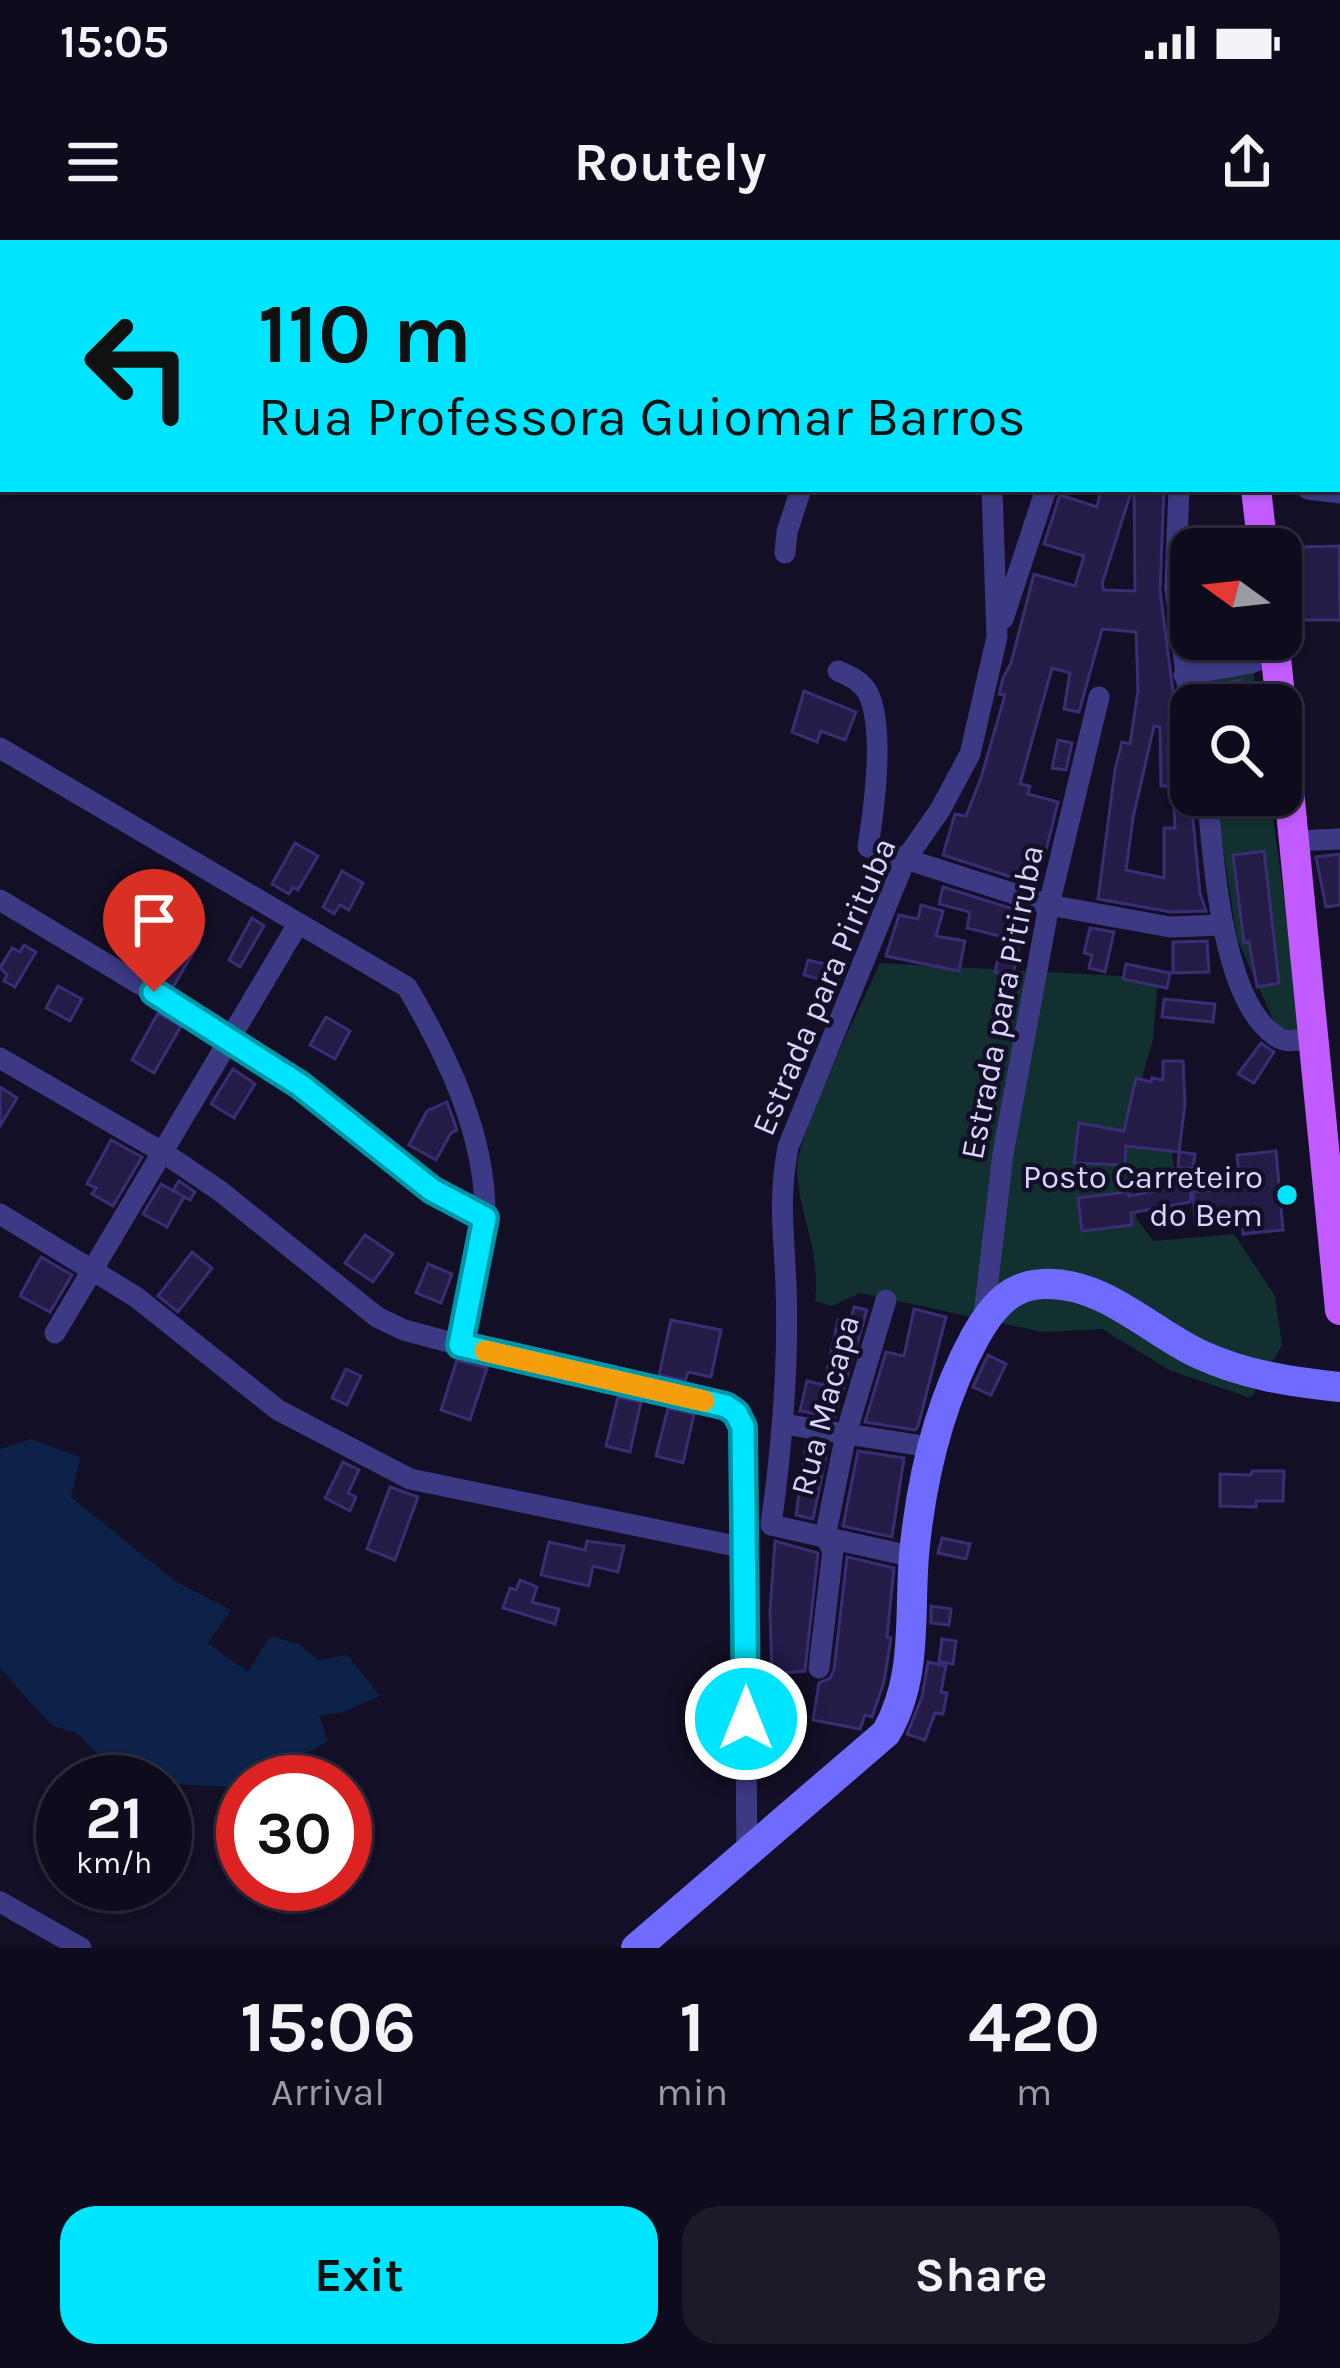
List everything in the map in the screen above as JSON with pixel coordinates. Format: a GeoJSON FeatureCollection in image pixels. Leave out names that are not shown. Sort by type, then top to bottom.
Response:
{"type":"FeatureCollection","features":[{"type":"Feature","properties":{"kind":"main road"},"geometry":{"type":"LineString","coordinates":[[1256,492],[1261,528]]}},
{"type":"Feature","properties":{"kind":"main road"},"geometry":{"type":"LineString","coordinates":[[1292,816],[1340,1310]]}},
{"type":"Feature","properties":{"kind":"main road"},"geometry":{"type":"LineString","coordinates":[[636,1948],[886,1733],[896,1717],[910,1654],[914,1557],[930,1447],[983,1323],[1000,1300],[1022,1287],[1045,1283],[1112,1301],[1197,1353],[1230,1367],[1282,1382],[1340,1387]]}},
{"type":"Feature","properties":{"kind":"street"},"geometry":{"type":"LineString","coordinates":[[785,554],[801,492]]}},
{"type":"Feature","properties":{"kind":"street","name":"Estrada para Pirituba"},"geometry":{"type":"LineString","coordinates":[[825,1537],[771,1525],[783,1424],[786,1286],[780,1219],[788,1147],[904,860],[940,810],[970,754],[997,637],[992,492]]}},
{"type":"Feature","properties":{"kind":"street"},"geometry":{"type":"LineString","coordinates":[[997,637],[1045,492]]}},
{"type":"Feature","properties":{"kind":"street"},"geometry":{"type":"LineString","coordinates":[[1179,492],[1175,588],[1186,684]]}},
{"type":"Feature","properties":{"kind":"street"},"geometry":{"type":"LineString","coordinates":[[1184,676],[1255,660]]}},
{"type":"Feature","properties":{"kind":"street"},"geometry":{"type":"LineString","coordinates":[[838,671],[855,678],[867,692],[873,712],[877,790],[868,847],[1049,905],[1170,927],[1223,925]]}},
{"type":"Feature","properties":{"kind":"street","name":"Estrada para Pitiruba"},"geometry":{"type":"LineString","coordinates":[[983,1323],[1003,1154],[1049,905],[1099,697]]}},
{"type":"Feature","properties":{"kind":"street"},"geometry":{"type":"LineString","coordinates":[[0,748],[407,987],[431,1028],[477,1140],[485,1218],[460,1345]]}},
{"type":"Feature","properties":{"kind":"street"},"geometry":{"type":"LineString","coordinates":[[1210,816],[1223,925],[1240,983],[1268,1028],[1285,1040],[1314,1038]]}},
{"type":"Feature","properties":{"kind":"street"},"geometry":{"type":"LineString","coordinates":[[1294,841],[1340,839]]}},
{"type":"Feature","properties":{"kind":"street"},"geometry":{"type":"LineString","coordinates":[[0,900],[231,1039],[317,1098],[432,1190],[485,1218]]}},
{"type":"Feature","properties":{"kind":"street"},"geometry":{"type":"LineString","coordinates":[[55,1333],[298,924]]}},
{"type":"Feature","properties":{"kind":"street"},"geometry":{"type":"LineString","coordinates":[[0,1058],[220,1190],[377,1317],[404,1330],[460,1345],[726,1406],[736,1413],[743,1427],[747,1854]]}},
{"type":"Feature","properties":{"kind":"street"},"geometry":{"type":"LineString","coordinates":[[0,1214],[94,1268],[278,1410],[410,1479],[745,1548]]}},
{"type":"Feature","properties":{"kind":"street","name":"Rua Macapa"},"geometry":{"type":"LineString","coordinates":[[819,1668],[833,1550],[825,1537],[846,1434],[886,1300]]}},
{"type":"Feature","properties":{"kind":"street"},"geometry":{"type":"LineString","coordinates":[[783,1424],[930,1447]]}},
{"type":"Feature","properties":{"kind":"street"},"geometry":{"type":"LineString","coordinates":[[825,1537],[914,1557]]}},
{"type":"Feature","properties":{"kind":"street"},"geometry":{"type":"LineString","coordinates":[[0,1902],[81,1948]]}},
{"type":"Feature","properties":{"kind":"green space"},"geometry":{"type":"Polygon","coordinates":[[[1195,660],[1252,660],[1255,684],[1196,684],[1195,660]]]}},
{"type":"Feature","properties":{"kind":"green space"},"geometry":{"type":"Polygon","coordinates":[[[1218,816],[1273,816],[1302,1032],[1281,1037],[1237,939],[1218,816]]]}},
{"type":"Feature","properties":{"kind":"green space"},"geometry":{"type":"Polygon","coordinates":[[[880,963],[1158,978],[1153,1039],[1126,1134],[1171,1141],[1175,1175],[1131,1185],[1137,1220],[1154,1241],[1234,1234],[1275,1296],[1282,1345],[1251,1398],[1171,1371],[1102,1329],[1043,1332],[860,1293],[832,1306],[815,1301],[813,1251],[797,1172],[799,1154],[880,963]]]}},
{"type":"Feature","properties":{"kind":"water"},"geometry":{"type":"Polygon","coordinates":[[[31,1439],[80,1457],[71,1497],[175,1581],[231,1610],[208,1643],[248,1672],[270,1636],[299,1644],[318,1660],[347,1655],[380,1696],[340,1713],[319,1715],[328,1741],[314,1750],[298,1755],[216,1755],[216,1786],[192,1785],[192,1755],[99,1755],[76,1733],[51,1725],[0,1668],[0,1449],[31,1439]]]}},
{"type":"Feature","properties":{"kind":"building"},"geometry":{"type":"Polygon","coordinates":[[[1100,492],[1131,492],[1102,584],[1104,590],[1135,591],[1134,492],[1164,492],[1160,590],[1172,684],[1170,786],[1161,786],[1160,727],[1154,726],[1126,870],[1164,878],[1164,828],[1175,828],[1174,816],[1193,816],[1206,911],[1171,912],[1098,899],[1115,770],[1122,742],[1130,744],[1138,691],[1136,632],[1102,629],[1079,712],[1064,709],[1070,673],[1052,668],[1020,784],[1030,786],[1028,794],[1058,802],[1046,850],[1037,847],[1027,882],[943,855],[955,814],[966,816],[981,778],[1005,695],[999,694],[1003,678],[1034,574],[1075,586],[1084,556],[1044,544],[1060,495],[1097,507],[1100,492]]]}},
{"type":"Feature","properties":{"kind":"building"},"geometry":{"type":"Polygon","coordinates":[[[1339,546],[1340,620],[1302,620],[1302,547],[1339,546]]]}},
{"type":"Feature","properties":{"kind":"building"},"geometry":{"type":"Polygon","coordinates":[[[804,691],[856,712],[845,740],[821,731],[817,742],[792,732],[804,691]]]}},
{"type":"Feature","properties":{"kind":"building"},"geometry":{"type":"Polygon","coordinates":[[[1058,740],[1072,743],[1066,770],[1052,768],[1058,740]]]}},
{"type":"Feature","properties":{"kind":"building"},"geometry":{"type":"Polygon","coordinates":[[[295,843],[318,856],[298,890],[293,887],[289,894],[272,884],[295,843]]]}},
{"type":"Feature","properties":{"kind":"building"},"geometry":{"type":"Polygon","coordinates":[[[1264,851],[1279,983],[1257,987],[1249,942],[1244,943],[1233,855],[1264,851]]]}},
{"type":"Feature","properties":{"kind":"building"},"geometry":{"type":"Polygon","coordinates":[[[1340,854],[1340,905],[1326,907],[1316,857],[1340,854]]]}},
{"type":"Feature","properties":{"kind":"building"},"geometry":{"type":"Polygon","coordinates":[[[342,871],[363,883],[349,910],[340,905],[334,914],[323,907],[342,871]]]}},
{"type":"Feature","properties":{"kind":"building"},"geometry":{"type":"Polygon","coordinates":[[[943,887],[1026,913],[1023,927],[1028,928],[1025,942],[1020,941],[1013,975],[995,972],[1003,937],[967,928],[970,912],[939,904],[943,887]]]}},
{"type":"Feature","properties":{"kind":"building"},"geometry":{"type":"Polygon","coordinates":[[[921,905],[943,911],[936,936],[965,941],[959,971],[886,956],[899,915],[918,919],[921,905]]]}},
{"type":"Feature","properties":{"kind":"building"},"geometry":{"type":"Polygon","coordinates":[[[252,918],[264,926],[240,967],[229,960],[252,918]]]}},
{"type":"Feature","properties":{"kind":"building"},"geometry":{"type":"Polygon","coordinates":[[[176,928],[200,941],[173,987],[150,973],[176,928]]]}},
{"type":"Feature","properties":{"kind":"building"},"geometry":{"type":"Polygon","coordinates":[[[1090,928],[1114,932],[1105,972],[1089,968],[1092,955],[1084,953],[1090,928]]]}},
{"type":"Feature","properties":{"kind":"building"},"geometry":{"type":"Polygon","coordinates":[[[1207,941],[1209,972],[1173,973],[1173,942],[1207,941]]]}},
{"type":"Feature","properties":{"kind":"building"},"geometry":{"type":"Polygon","coordinates":[[[24,945],[36,952],[15,987],[4,981],[7,975],[0,968],[12,948],[20,952],[24,945]]]}},
{"type":"Feature","properties":{"kind":"building"},"geometry":{"type":"Polygon","coordinates":[[[808,960],[842,968],[837,984],[804,975],[808,960]]]}},
{"type":"Feature","properties":{"kind":"building"},"geometry":{"type":"Polygon","coordinates":[[[1126,964],[1170,973],[1167,988],[1123,979],[1126,964]]]}},
{"type":"Feature","properties":{"kind":"building"},"geometry":{"type":"Polygon","coordinates":[[[58,986],[82,999],[70,1021],[46,1008],[58,986]]]}},
{"type":"Feature","properties":{"kind":"building"},"geometry":{"type":"Polygon","coordinates":[[[1164,999],[1215,1004],[1213,1022],[1162,1017],[1164,999]]]}},
{"type":"Feature","properties":{"kind":"building"},"geometry":{"type":"Polygon","coordinates":[[[158,1013],[181,1026],[154,1073],[132,1060],[158,1013]]]}},
{"type":"Feature","properties":{"kind":"building"},"geometry":{"type":"Polygon","coordinates":[[[326,1017],[350,1031],[335,1059],[310,1045],[326,1017]]]}},
{"type":"Feature","properties":{"kind":"building"},"geometry":{"type":"Polygon","coordinates":[[[1261,1043],[1274,1052],[1254,1083],[1238,1074],[1261,1043]]]}},
{"type":"Feature","properties":{"kind":"building"},"geometry":{"type":"Polygon","coordinates":[[[1163,1061],[1183,1061],[1185,1104],[1179,1152],[1126,1146],[1125,1165],[1074,1163],[1079,1123],[1124,1131],[1136,1078],[1163,1080],[1163,1061]]]}},
{"type":"Feature","properties":{"kind":"building"},"geometry":{"type":"Polygon","coordinates":[[[233,1069],[255,1084],[234,1118],[211,1104],[233,1069]]]}},
{"type":"Feature","properties":{"kind":"building"},"geometry":{"type":"Polygon","coordinates":[[[0,1087],[17,1098],[0,1126],[0,1087]]]}},
{"type":"Feature","properties":{"kind":"building"},"geometry":{"type":"Polygon","coordinates":[[[447,1102],[457,1130],[436,1160],[409,1145],[427,1111],[447,1102]]]}},
{"type":"Feature","properties":{"kind":"building"},"geometry":{"type":"Polygon","coordinates":[[[111,1140],[142,1157],[113,1206],[92,1194],[96,1188],[87,1184],[111,1140]]]}},
{"type":"Feature","properties":{"kind":"building"},"geometry":{"type":"Polygon","coordinates":[[[1276,1151],[1283,1230],[1243,1234],[1242,1218],[1195,1222],[1193,1192],[1240,1188],[1237,1155],[1276,1151]]]}},
{"type":"Feature","properties":{"kind":"building"},"geometry":{"type":"Polygon","coordinates":[[[1179,1152],[1195,1154],[1193,1168],[1178,1168],[1179,1152]]]}},
{"type":"Feature","properties":{"kind":"building"},"geometry":{"type":"Polygon","coordinates":[[[179,1181],[195,1192],[190,1200],[173,1190],[179,1181]]]}},
{"type":"Feature","properties":{"kind":"building"},"geometry":{"type":"Polygon","coordinates":[[[161,1184],[184,1197],[167,1227],[143,1214],[161,1184]]]}},
{"type":"Feature","properties":{"kind":"building"},"geometry":{"type":"Polygon","coordinates":[[[1192,1184],[1190,1202],[1131,1213],[1132,1225],[1082,1231],[1078,1198],[1128,1192],[1129,1196],[1192,1184]]]}},
{"type":"Feature","properties":{"kind":"building"},"geometry":{"type":"Polygon","coordinates":[[[365,1235],[393,1254],[373,1282],[345,1263],[365,1235]]]}},
{"type":"Feature","properties":{"kind":"building"},"geometry":{"type":"Polygon","coordinates":[[[192,1252],[212,1268],[178,1312],[158,1296],[192,1252]]]}},
{"type":"Feature","properties":{"kind":"building"},"geometry":{"type":"Polygon","coordinates":[[[41,1257],[72,1275],[50,1312],[20,1296],[41,1257]]]}},
{"type":"Feature","properties":{"kind":"building"},"geometry":{"type":"Polygon","coordinates":[[[428,1264],[452,1274],[441,1303],[416,1293],[428,1264]]]}},
{"type":"Feature","properties":{"kind":"building"},"geometry":{"type":"Polygon","coordinates":[[[854,1307],[867,1310],[835,1417],[800,1411],[807,1381],[824,1385],[838,1320],[850,1322],[854,1307]]]}},
{"type":"Feature","properties":{"kind":"building"},"geometry":{"type":"Polygon","coordinates":[[[914,1309],[946,1317],[918,1426],[915,1430],[865,1422],[886,1352],[904,1356],[914,1309]]]}},
{"type":"Feature","properties":{"kind":"building"},"geometry":{"type":"Polygon","coordinates":[[[671,1320],[721,1330],[711,1377],[688,1372],[685,1381],[659,1375],[671,1320]]]}},
{"type":"Feature","properties":{"kind":"building"},"geometry":{"type":"Polygon","coordinates":[[[988,1355],[1006,1364],[991,1395],[973,1387],[988,1355]]]}},
{"type":"Feature","properties":{"kind":"building"},"geometry":{"type":"Polygon","coordinates":[[[457,1360],[487,1368],[470,1420],[441,1410],[457,1360]]]}},
{"type":"Feature","properties":{"kind":"building"},"geometry":{"type":"Polygon","coordinates":[[[346,1369],[361,1376],[347,1405],[332,1398],[346,1369]]]}},
{"type":"Feature","properties":{"kind":"building"},"geometry":{"type":"Polygon","coordinates":[[[618,1397],[641,1402],[630,1452],[606,1446],[618,1397]]]}},
{"type":"Feature","properties":{"kind":"building"},"geometry":{"type":"Polygon","coordinates":[[[668,1408],[694,1414],[683,1463],[656,1456],[668,1408]]]}},
{"type":"Feature","properties":{"kind":"building"},"geometry":{"type":"Polygon","coordinates":[[[806,1443],[828,1446],[813,1519],[796,1515],[806,1443]]]}},
{"type":"Feature","properties":{"kind":"building"},"geometry":{"type":"Polygon","coordinates":[[[858,1451],[904,1458],[892,1537],[843,1526],[858,1451]]]}},
{"type":"Feature","properties":{"kind":"building"},"geometry":{"type":"Polygon","coordinates":[[[343,1462],[359,1470],[348,1493],[356,1497],[350,1511],[325,1498],[343,1462]]]}},
{"type":"Feature","properties":{"kind":"building"},"geometry":{"type":"Polygon","coordinates":[[[1252,1471],[1284,1471],[1283,1501],[1256,1501],[1256,1507],[1220,1506],[1220,1474],[1251,1475],[1252,1471]]]}},
{"type":"Feature","properties":{"kind":"building"},"geometry":{"type":"Polygon","coordinates":[[[390,1487],[418,1497],[395,1560],[367,1549],[390,1487]]]}},
{"type":"Feature","properties":{"kind":"building"},"geometry":{"type":"Polygon","coordinates":[[[942,1538],[970,1544],[966,1559],[938,1553],[942,1538]]]}},
{"type":"Feature","properties":{"kind":"building"},"geometry":{"type":"Polygon","coordinates":[[[587,1541],[624,1546],[618,1572],[593,1566],[589,1586],[541,1575],[549,1542],[585,1550],[587,1541]]]}},
{"type":"Feature","properties":{"kind":"building"},"geometry":{"type":"Polygon","coordinates":[[[775,1541],[818,1553],[805,1671],[772,1674],[775,1541]]]}},
{"type":"Feature","properties":{"kind":"building"},"geometry":{"type":"Polygon","coordinates":[[[847,1557],[894,1568],[884,1682],[872,1717],[865,1715],[860,1729],[813,1720],[819,1683],[834,1670],[847,1557]]]}},
{"type":"Feature","properties":{"kind":"building"},"geometry":{"type":"Polygon","coordinates":[[[520,1580],[537,1587],[532,1602],[559,1609],[555,1624],[503,1608],[510,1588],[516,1590],[520,1580]]]}},
{"type":"Feature","properties":{"kind":"building"},"geometry":{"type":"Polygon","coordinates":[[[931,1606],[951,1609],[949,1625],[931,1623],[931,1606]]]}},
{"type":"Feature","properties":{"kind":"building"},"geometry":{"type":"Polygon","coordinates":[[[942,1639],[956,1641],[953,1664],[939,1662],[942,1639]]]}},
{"type":"Feature","properties":{"kind":"building"},"geometry":{"type":"Polygon","coordinates":[[[928,1662],[946,1666],[941,1692],[947,1693],[943,1714],[935,1713],[925,1740],[907,1734],[922,1697],[928,1662]]]}},
{"type":"Feature","properties":{"kind":"building"},"geometry":{"type":"Polygon","coordinates":[[[764,1694],[782,1694],[782,1721],[764,1721],[764,1694]]]}},
{"type":"Feature","properties":{"kind":"slow traffic"},"geometry":{"type":"LineString","coordinates":[[485,1351],[704,1401]]}},
{"type":"Feature","properties":{"kind":"place","name":"Posto Carreteiro do Bem"},"geometry":{"type":"Point","coordinates":[1287,1195]}},
{"type":"Feature","properties":{"kind":"route"},"geometry":{"type":"LineString","coordinates":[[154,992],[300,1085],[432,1190],[485,1218],[460,1345],[726,1406],[736,1413],[743,1427],[746,1719]]}}]}
